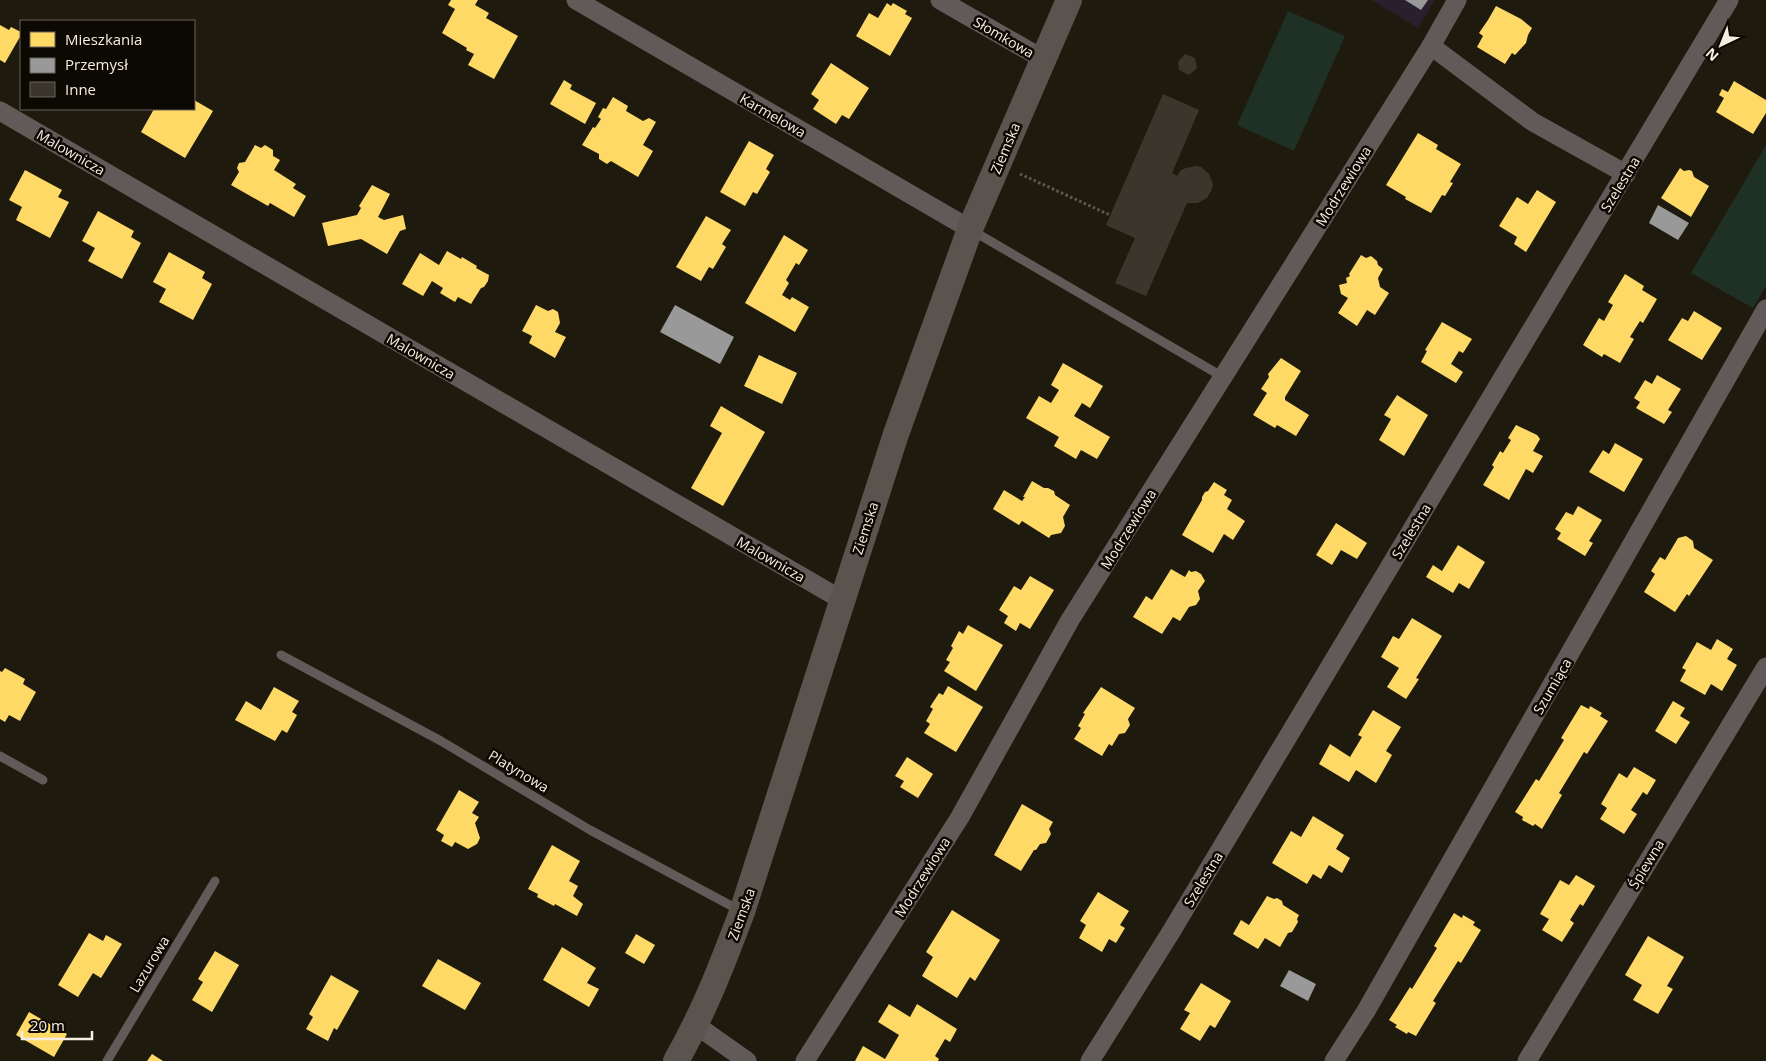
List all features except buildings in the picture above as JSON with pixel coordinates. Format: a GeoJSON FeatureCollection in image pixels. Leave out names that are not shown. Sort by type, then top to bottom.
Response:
{"type":"FeatureCollection","features":[{"type":"Feature","properties":{"kind":"street","name":"Karmelowa"},"geometry":{"type":"LineString","coordinates":[[576,0],[970,229]]}},
{"type":"Feature","properties":{"kind":"street","name":"Słomkowa"},"geometry":{"type":"LineString","coordinates":[[940,0],[1043,59]]}},
{"type":"Feature","properties":{"kind":"street","name":"Ziemska"},"geometry":{"type":"LineString","coordinates":[[676,1061],[696,1025],[716,981],[742,912],[896,434],[970,229],[1069,0]]}},
{"type":"Feature","properties":{"kind":"street","name":"Modrzewiowa"},"geometry":{"type":"LineString","coordinates":[[805,1061],[960,817],[1070,620],[1431,46],[1457,0]]}},
{"type":"Feature","properties":{"kind":"street","name":"Szelestna"},"geometry":{"type":"LineString","coordinates":[[1090,1061],[1171,932],[1729,0]]}},
{"type":"Feature","properties":{"kind":"street"},"geometry":{"type":"LineString","coordinates":[[1431,46],[1533,122],[1626,174]]}},
{"type":"Feature","properties":{"kind":"street","name":"Malownicza"},"geometry":{"type":"LineString","coordinates":[[0,111],[842,600]]}},
{"type":"Feature","properties":{"kind":"street","name":"Szumiąca"},"geometry":{"type":"LineString","coordinates":[[1334,1061],[1366,1011],[1766,309]]}},
{"type":"Feature","properties":{"kind":"street","name":"Śpiewna"},"geometry":{"type":"LineString","coordinates":[[1527,1061],[1766,667]]}},
{"type":"Feature","properties":{"kind":"street"},"geometry":{"type":"LineString","coordinates":[[696,1025],[747,1061]]}},
{"type":"Feature","properties":{"kind":"lane"},"geometry":{"type":"LineString","coordinates":[[970,229],[1223,377]]}},
{"type":"Feature","properties":{"kind":"lane","name":"Platynowa"},"geometry":{"type":"LineString","coordinates":[[281,654],[441,741],[590,830],[742,912]]}},
{"type":"Feature","properties":{"kind":"lane"},"geometry":{"type":"LineString","coordinates":[[0,756],[43,780]]}},
{"type":"Feature","properties":{"kind":"lane","name":"Lazurowa"},"geometry":{"type":"LineString","coordinates":[[107,1061],[215,881]]}},
{"type":"Feature","properties":{"kind":"path"},"geometry":{"type":"LineString","coordinates":[[1012,171],[1110,215]]}},
{"type":"Feature","properties":{"kind":"shaded area"},"geometry":{"type":"Polygon","coordinates":[[[1372,0],[1435,0],[1418,28],[1372,0]]]}},
{"type":"Feature","properties":{"kind":"green space"},"geometry":{"type":"Polygon","coordinates":[[[1288,11],[1345,36],[1294,151],[1237,125],[1288,11]]]}},
{"type":"Feature","properties":{"kind":"green space"},"geometry":{"type":"Polygon","coordinates":[[[1766,145],[1766,286],[1753,308],[1691,273],[1766,145]]]}}]}
